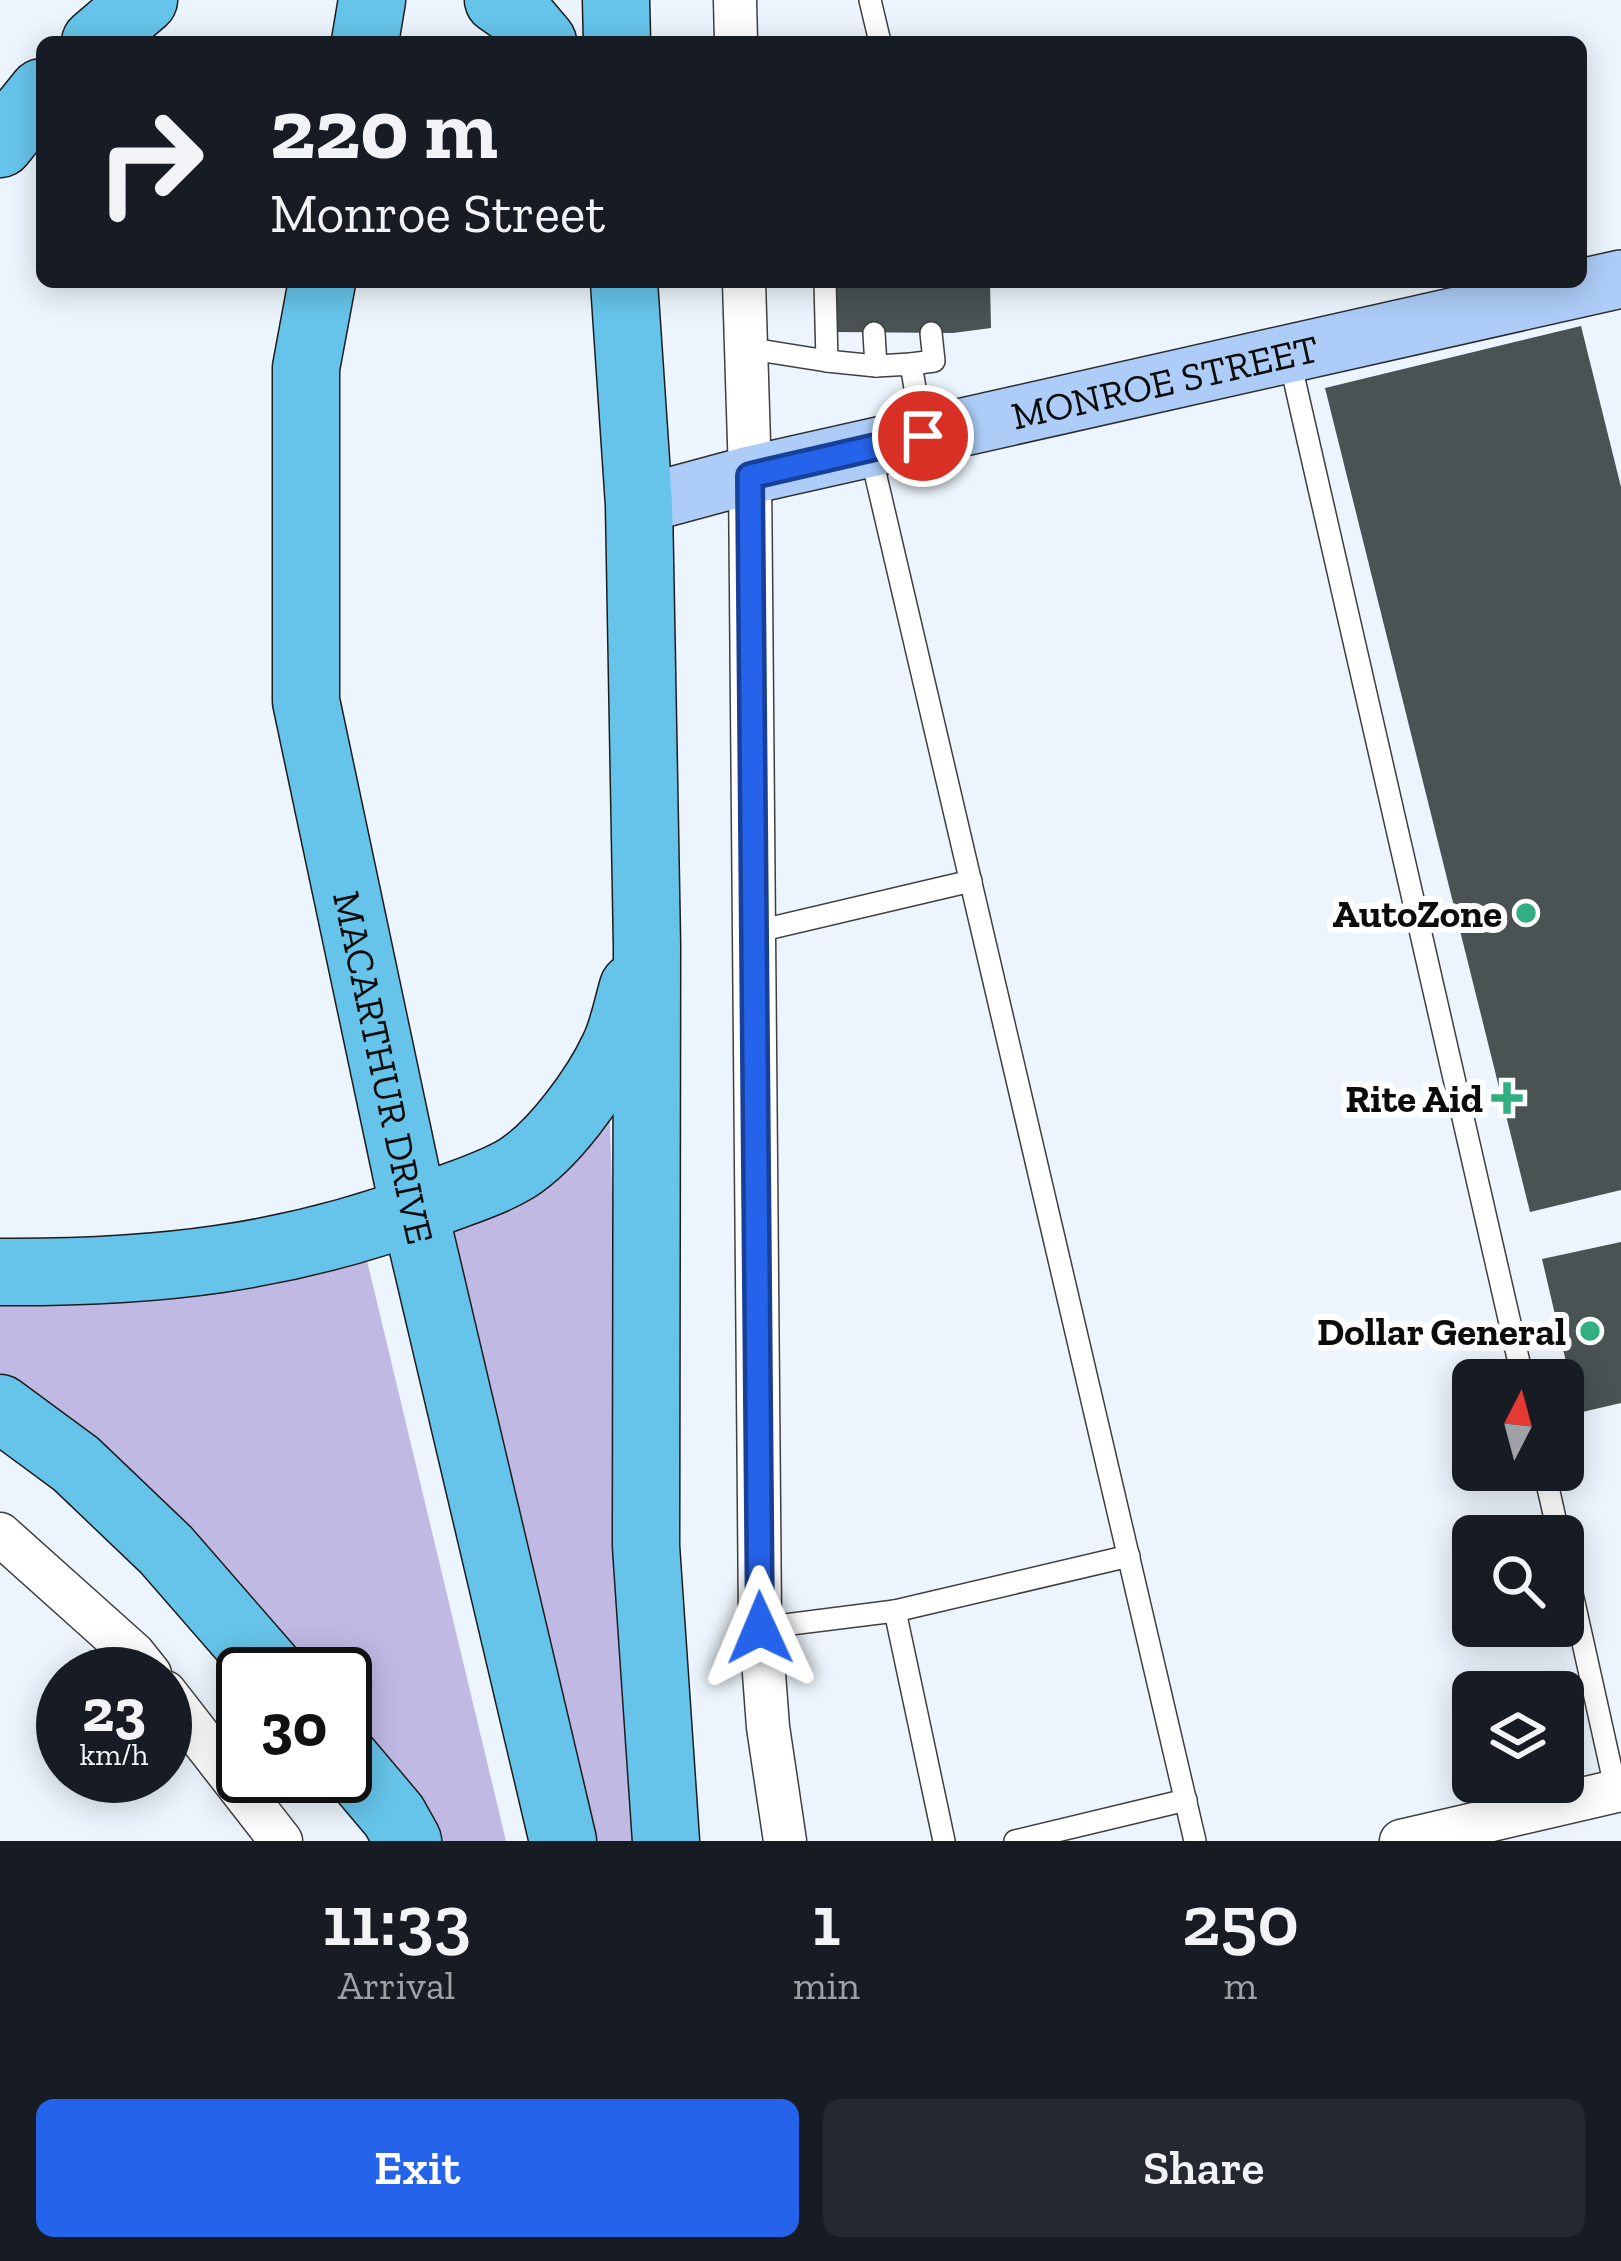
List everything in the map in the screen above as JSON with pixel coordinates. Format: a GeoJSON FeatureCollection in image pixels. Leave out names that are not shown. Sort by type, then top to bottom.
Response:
{"type":"FeatureCollection","features":[{"type":"Feature","properties":{"kind":"highway"},"geometry":{"type":"LineString","coordinates":[[86,36],[113,0]]}},
{"type":"Feature","properties":{"kind":"highway"},"geometry":{"type":"LineString","coordinates":[[102,36],[144,0]]}},
{"type":"Feature","properties":{"kind":"highway"},"geometry":{"type":"LineString","coordinates":[[365,36],[372,0]]}},
{"type":"Feature","properties":{"kind":"highway"},"geometry":{"type":"LineString","coordinates":[[498,0],[538,36]]}},
{"type":"Feature","properties":{"kind":"highway"},"geometry":{"type":"LineString","coordinates":[[616,0],[617,36]]}},
{"type":"Feature","properties":{"kind":"highway"},"geometry":{"type":"LineString","coordinates":[[0,144],[36,99]]}},
{"type":"Feature","properties":{"kind":"highway","name":"MACARTHUR DRIVE"},"geometry":{"type":"LineString","coordinates":[[321,288],[306,368],[306,700],[414,1210],[563,1841]]}},
{"type":"Feature","properties":{"kind":"highway"},"geometry":{"type":"LineString","coordinates":[[624,288],[639,505],[647,946],[646,1546],[666,1841]]}},
{"type":"Feature","properties":{"kind":"highway"},"geometry":{"type":"LineString","coordinates":[[0,1272],[79,1273],[195,1265],[324,1240],[518,1168],[557,1133],[614,1049],[647,946]]}},
{"type":"Feature","properties":{"kind":"highway"},"geometry":{"type":"LineString","coordinates":[[0,1408],[76,1464],[166,1550],[250,1647]]}},
{"type":"Feature","properties":{"kind":"highway"},"geometry":{"type":"LineString","coordinates":[[372,1790],[408,1841]]}},
{"type":"Feature","properties":{"kind":"main road","name":"MONROE STREET"},"geometry":{"type":"LineString","coordinates":[[1587,287],[1621,279]]}},
{"type":"Feature","properties":{"kind":"main road","name":"MONROE STREET"},"geometry":{"type":"LineString","coordinates":[[639,505],[896,442],[1581,288]]}},
{"type":"Feature","properties":{"kind":"street"},"geometry":{"type":"LineString","coordinates":[[736,36],[737,0]]}},
{"type":"Feature","properties":{"kind":"street"},"geometry":{"type":"LineString","coordinates":[[744,288],[760,1628],[784,1841]]}},
{"type":"Feature","properties":{"kind":"street"},"geometry":{"type":"LineString","coordinates":[[3,1543],[126,1647]]}},
{"type":"Feature","properties":{"kind":"street"},"geometry":{"type":"LineString","coordinates":[[192,1727],[281,1841]]}},
{"type":"Feature","properties":{"kind":"street"},"geometry":{"type":"LineString","coordinates":[[1401,1841],[1526,1827],[1618,1790]]}},
{"type":"Feature","properties":{"kind":"lane"},"geometry":{"type":"LineString","coordinates":[[870,0],[879,36]]}},
{"type":"Feature","properties":{"kind":"lane"},"geometry":{"type":"LineString","coordinates":[[825,288],[827,361]]}},
{"type":"Feature","properties":{"kind":"lane"},"geometry":{"type":"LineString","coordinates":[[874,333],[876,366]]}},
{"type":"Feature","properties":{"kind":"lane"},"geometry":{"type":"LineString","coordinates":[[746,348],[876,366],[911,364],[934,361],[932,333]]}},
{"type":"Feature","properties":{"kind":"lane"},"geometry":{"type":"LineString","coordinates":[[1288,354],[1518,1359]]}},
{"type":"Feature","properties":{"kind":"lane"},"geometry":{"type":"LineString","coordinates":[[911,364],[896,442],[971,881],[1195,1841]]}},
{"type":"Feature","properties":{"kind":"lane"},"geometry":{"type":"LineString","coordinates":[[754,932],[971,881]]}},
{"type":"Feature","properties":{"kind":"lane"},"geometry":{"type":"LineString","coordinates":[[760,1628],[895,1611],[1129,1556]]}},
{"type":"Feature","properties":{"kind":"lane"},"geometry":{"type":"LineString","coordinates":[[895,1611],[944,1841]]}},
{"type":"Feature","properties":{"kind":"lane"},"geometry":{"type":"LineString","coordinates":[[1584,1643],[1618,1790]]}},
{"type":"Feature","properties":{"kind":"lane"},"geometry":{"type":"LineString","coordinates":[[1015,1841],[1186,1800]]}},
{"type":"Feature","properties":{"kind":"shaded area"},"geometry":{"type":"Polygon","coordinates":[[[609,1094],[630,1734],[648,1841],[576,1841],[431,1220],[609,1094]]]}},
{"type":"Feature","properties":{"kind":"shaded area"},"geometry":{"type":"Polygon","coordinates":[[[364,1248],[506,1841],[435,1841],[372,1746],[372,1647],[289,1647],[129,1478],[0,1373],[0,1304],[92,1301],[229,1280],[364,1248]]]}},
{"type":"Feature","properties":{"kind":"building"},"geometry":{"type":"Polygon","coordinates":[[[834,288],[990,288],[991,328],[953,333],[836,332],[834,288]]]}},
{"type":"Feature","properties":{"kind":"building"},"geometry":{"type":"Polygon","coordinates":[[[1581,326],[1621,487],[1621,1190],[1530,1212],[1325,388],[1581,326]]]}},
{"type":"Feature","properties":{"kind":"building","name":"Dollar General"},"geometry":{"type":"Polygon","coordinates":[[[1621,1242],[1621,1403],[1584,1412],[1584,1359],[1565,1359],[1542,1259],[1621,1242]]]}},
{"type":"Feature","properties":{"kind":"place","name":"AutoZone"},"geometry":{"type":"Point","coordinates":[1526,913]}},
{"type":"Feature","properties":{"kind":"place","name":"Rite Aid"},"geometry":{"type":"Point","coordinates":[1507,1098]}},
{"type":"Feature","properties":{"kind":"place","name":"Dollar General"},"geometry":{"type":"Point","coordinates":[1590,1331]}},
{"type":"Feature","properties":{"kind":"route"},"geometry":{"type":"LineString","coordinates":[[760,1628],[750,476],[923,436]]}}]}
